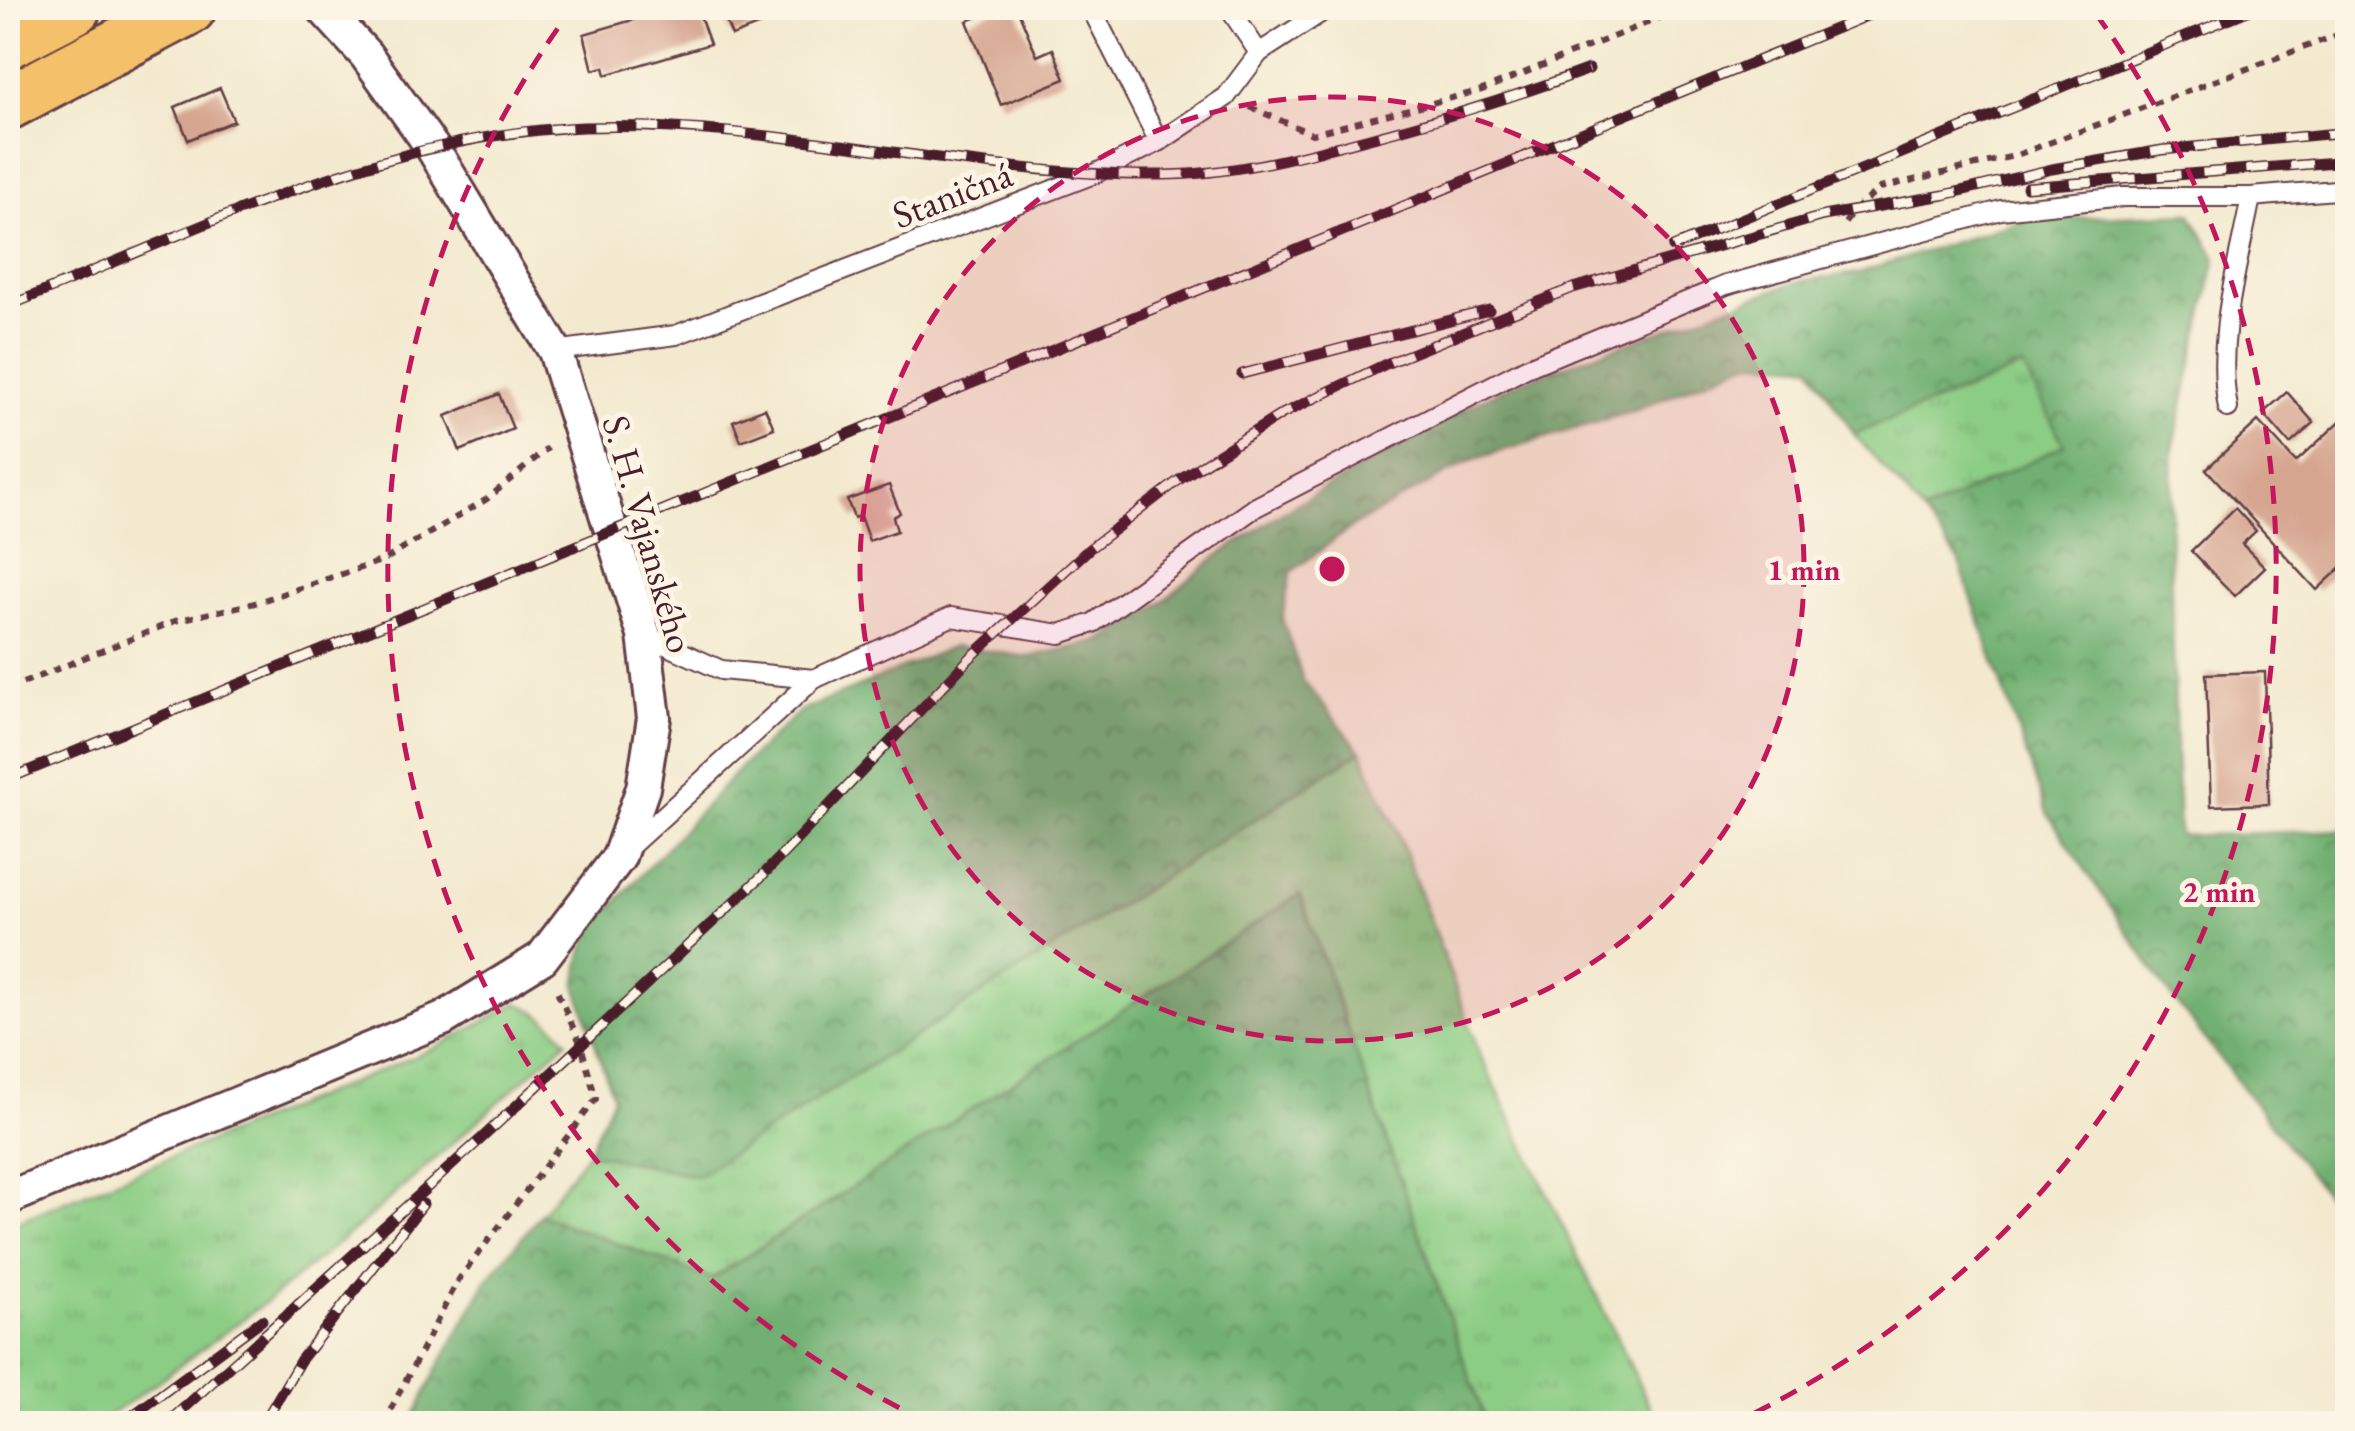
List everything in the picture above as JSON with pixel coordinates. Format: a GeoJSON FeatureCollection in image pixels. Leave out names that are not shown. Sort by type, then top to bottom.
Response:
{"type":"FeatureCollection","features":[{"type":"Feature","properties":{"kind":"main road"},"geometry":{"type":"LineString","coordinates":[[8,40],[74,8]]}},
{"type":"Feature","properties":{"kind":"main road"},"geometry":{"type":"LineString","coordinates":[[8,102],[189,8]]}},
{"type":"Feature","properties":{"kind":"street"},"geometry":{"type":"LineString","coordinates":[[8,40],[50,8]]}},
{"type":"Feature","properties":{"kind":"street","name":"S. H. Vajanského"},"geometry":{"type":"LineString","coordinates":[[8,1198],[443,1019],[542,958],[618,857],[643,788],[654,718],[644,635],[555,351],[432,148],[366,55],[323,8]]}},
{"type":"Feature","properties":{"kind":"lane"},"geometry":{"type":"LineString","coordinates":[[1091,8],[1159,142]]}},
{"type":"Feature","properties":{"kind":"lane"},"geometry":{"type":"LineString","coordinates":[[1230,8],[1259,53]]}},
{"type":"Feature","properties":{"kind":"lane","name":"Staničná"},"geometry":{"type":"LineString","coordinates":[[555,351],[676,336],[1094,174],[1159,142],[1226,96],[1259,53],[1328,8]]}},
{"type":"Feature","properties":{"kind":"lane"},"geometry":{"type":"LineString","coordinates":[[618,857],[814,678],[951,617],[1060,634],[1092,623],[1256,507],[1509,377],[1726,285],[2001,210],[2122,197],[2251,197],[2348,190]]}},
{"type":"Feature","properties":{"kind":"lane"},"geometry":{"type":"LineString","coordinates":[[2228,408],[2222,373],[2251,197]]}},
{"type":"Feature","properties":{"kind":"lane"},"geometry":{"type":"LineString","coordinates":[[644,635],[721,670],[814,678]]}},
{"type":"Feature","properties":{"kind":"path"},"geometry":{"type":"LineString","coordinates":[[1226,96],[1312,134],[1482,90],[1684,8]]}},
{"type":"Feature","properties":{"kind":"path"},"geometry":{"type":"LineString","coordinates":[[1818,259],[1855,209],[1880,188],[2014,156],[2348,31]]}},
{"type":"Feature","properties":{"kind":"path"},"geometry":{"type":"LineString","coordinates":[[8,689],[175,620],[254,603],[384,560],[487,499],[576,425]]}},
{"type":"Feature","properties":{"kind":"path"},"geometry":{"type":"LineString","coordinates":[[383,1424],[459,1279],[596,1099],[581,1045],[542,958]]}},
{"type":"Feature","properties":{"kind":"green space"},"geometry":{"type":"Polygon","coordinates":[[[2190,213],[2216,258],[2173,449],[2170,556],[2179,836],[2347,830],[2347,1222],[2165,988],[2047,813],[1958,559],[1923,513],[2064,445],[2023,367],[1854,434],[1811,365],[1748,362],[1634,411],[1471,460],[1353,526],[1291,572],[1282,619],[1303,680],[1361,751],[697,1176],[588,1152],[613,1097],[576,986],[581,956],[593,927],[742,766],[799,712],[954,646],[1028,657],[1097,642],[1161,603],[1215,558],[1283,512],[1466,407],[1513,384],[1799,281],[1858,273],[2024,220],[2190,213]]]}},
{"type":"Feature","properties":{"kind":"green space"},"geometry":{"type":"Polygon","coordinates":[[[2023,367],[2065,445],[1923,513],[1854,434],[2023,367]]]}},
{"type":"Feature","properties":{"kind":"green space"},"geometry":{"type":"Polygon","coordinates":[[[1361,751],[1397,831],[1481,1057],[1658,1423],[1486,1423],[1300,895],[712,1279],[540,1215],[588,1152],[697,1176],[1361,751]]]}},
{"type":"Feature","properties":{"kind":"green space"},"geometry":{"type":"Polygon","coordinates":[[[1300,894],[1486,1423],[411,1423],[487,1280],[540,1215],[712,1279],[1300,894]]]}},
{"type":"Feature","properties":{"kind":"green space"},"geometry":{"type":"Polygon","coordinates":[[[517,1003],[545,1019],[567,1041],[365,1221],[266,1302],[96,1423],[8,1423],[8,1225],[435,1048],[517,1003]]]}},
{"type":"Feature","properties":{"kind":"building"},"geometry":{"type":"Polygon","coordinates":[[[674,8],[697,8],[710,44],[606,75],[604,67],[593,70],[584,34],[674,8]]]}},
{"type":"Feature","properties":{"kind":"building"},"geometry":{"type":"Polygon","coordinates":[[[720,8],[803,8],[732,36],[720,8]]]}},
{"type":"Feature","properties":{"kind":"building"},"geometry":{"type":"Polygon","coordinates":[[[1001,8],[1017,8],[1037,56],[1053,49],[1065,79],[1001,105],[967,21],[1001,8]]]}},
{"type":"Feature","properties":{"kind":"building"},"geometry":{"type":"Polygon","coordinates":[[[220,88],[234,121],[188,140],[175,107],[220,88]]]}},
{"type":"Feature","properties":{"kind":"building"},"geometry":{"type":"Polygon","coordinates":[[[2287,392],[2314,423],[2290,444],[2263,413],[2287,392]]]}},
{"type":"Feature","properties":{"kind":"building"},"geometry":{"type":"Polygon","coordinates":[[[499,394],[513,429],[460,451],[446,416],[499,394]]]}},
{"type":"Feature","properties":{"kind":"building"},"geometry":{"type":"Polygon","coordinates":[[[765,408],[774,428],[741,441],[733,421],[765,408]]]}},
{"type":"Feature","properties":{"kind":"building"},"geometry":{"type":"Polygon","coordinates":[[[2348,414],[2348,561],[2317,590],[2206,469],[2258,421],[2296,462],[2348,414]]]}},
{"type":"Feature","properties":{"kind":"building"},"geometry":{"type":"Polygon","coordinates":[[[889,485],[900,513],[893,517],[897,531],[869,541],[860,516],[854,518],[847,500],[889,485]]]}},
{"type":"Feature","properties":{"kind":"building"},"geometry":{"type":"Polygon","coordinates":[[[2235,508],[2256,531],[2242,544],[2265,567],[2235,596],[2191,551],[2235,508]]]}},
{"type":"Feature","properties":{"kind":"building"},"geometry":{"type":"Polygon","coordinates":[[[2265,672],[2269,804],[2211,806],[2206,674],[2265,672]]]}},
{"type":"Feature","properties":{"kind":"railway"},"geometry":{"type":"LineString","coordinates":[[8,779],[1886,8]]}},
{"type":"Feature","properties":{"kind":"railway"},"geometry":{"type":"LineString","coordinates":[[1673,247],[2255,8]]}},
{"type":"Feature","properties":{"kind":"railway"},"geometry":{"type":"LineString","coordinates":[[8,306],[289,192],[433,148],[507,134],[583,127],[656,127],[1016,167],[1088,173],[1187,174],[1263,164],[1338,146],[1477,108],[1589,69]]}},
{"type":"Feature","properties":{"kind":"railway"},"geometry":{"type":"LineString","coordinates":[[166,1424],[483,1137],[762,876],[969,659],[1089,549],[1183,477],[1282,414],[1388,363],[1573,288],[1823,216],[2162,150],[2348,132]]}},
{"type":"Feature","properties":{"kind":"railway"},"geometry":{"type":"LineString","coordinates":[[2027,187],[2348,161]]}},
{"type":"Feature","properties":{"kind":"railway"},"geometry":{"type":"LineString","coordinates":[[1242,374],[1489,310]]}},
{"type":"Feature","properties":{"kind":"railway"},"geometry":{"type":"LineString","coordinates":[[263,1424],[300,1361],[423,1204]]}},
{"type":"Feature","properties":{"kind":"railway"},"geometry":{"type":"LineString","coordinates":[[121,1424],[262,1320]]}}]}
